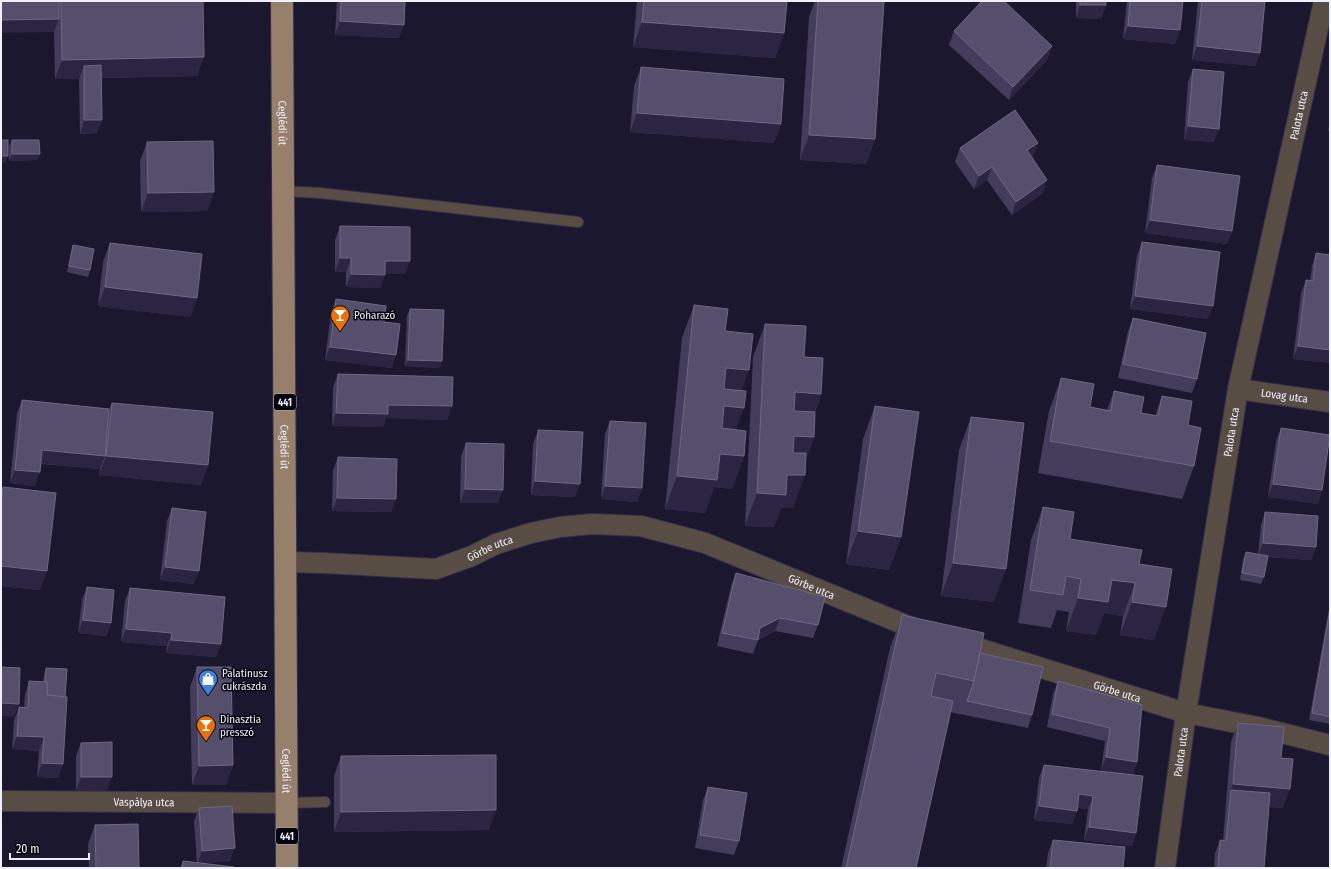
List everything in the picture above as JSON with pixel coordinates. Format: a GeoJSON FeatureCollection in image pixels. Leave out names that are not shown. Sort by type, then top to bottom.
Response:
{"type":"FeatureCollection","features":[{"type":"Feature","properties":{"kind":"main road","name":"Ceglédi út"},"geometry":{"type":"LineString","coordinates":[[282,1],[287,868]]}},
{"type":"Feature","properties":{"kind":"street","name":"Palota utca"},"geometry":{"type":"LineString","coordinates":[[1165,868],[1186,713],[1238,390],[1324,1]]}},
{"type":"Feature","properties":{"kind":"street","name":"Lovag utca"},"geometry":{"type":"LineString","coordinates":[[1238,390],[1330,402]]}},
{"type":"Feature","properties":{"kind":"street","name":"Görbe utca"},"geometry":{"type":"LineString","coordinates":[[286,562],[436,569],[472,556],[496,544],[552,528],[592,524],[641,526],[705,543],[908,626],[1186,713],[1258,727],[1330,745]]}},
{"type":"Feature","properties":{"kind":"street","name":"Vaspálya utca"},"geometry":{"type":"LineString","coordinates":[[1,801],[287,803]]}},
{"type":"Feature","properties":{"kind":"lane"},"geometry":{"type":"LineString","coordinates":[[283,191],[320,193],[578,222]]}},
{"type":"Feature","properties":{"kind":"lane"},"geometry":{"type":"LineString","coordinates":[[287,803],[325,802]]}},
{"type":"Feature","properties":{"kind":"building"},"geometry":{"type":"Polygon","coordinates":[[[1,1],[59,1],[59,19],[1,20],[1,1]]]}},
{"type":"Feature","properties":{"kind":"building"},"geometry":{"type":"Polygon","coordinates":[[[61,1],[203,1],[204,57],[62,60],[61,1]]]}},
{"type":"Feature","properties":{"kind":"building"},"geometry":{"type":"Polygon","coordinates":[[[341,1],[405,1],[404,25],[340,21],[341,1]]]}},
{"type":"Feature","properties":{"kind":"building"},"geometry":{"type":"Polygon","coordinates":[[[644,1],[787,1],[784,33],[642,22],[644,1]]]}},
{"type":"Feature","properties":{"kind":"building"},"geometry":{"type":"Polygon","coordinates":[[[818,1],[884,1],[875,139],[809,135],[818,1]]]}},
{"type":"Feature","properties":{"kind":"building"},"geometry":{"type":"Polygon","coordinates":[[[982,1],[1004,1],[1052,46],[1013,87],[954,31],[982,1]]]}},
{"type":"Feature","properties":{"kind":"building"},"geometry":{"type":"Polygon","coordinates":[[[1080,1],[1106,1],[1106,5],[1080,5],[1080,1]]]}},
{"type":"Feature","properties":{"kind":"building"},"geometry":{"type":"Polygon","coordinates":[[[1130,1],[1183,1],[1180,30],[1128,26],[1130,1]]]}},
{"type":"Feature","properties":{"kind":"building"},"geometry":{"type":"Polygon","coordinates":[[[1202,1],[1265,1],[1260,53],[1197,46],[1202,1]]]}},
{"type":"Feature","properties":{"kind":"building"},"geometry":{"type":"Polygon","coordinates":[[[101,65],[102,120],[84,120],[84,66],[101,65]]]}},
{"type":"Feature","properties":{"kind":"building"},"geometry":{"type":"Polygon","coordinates":[[[641,67],[784,79],[781,124],[637,113],[641,67]]]}},
{"type":"Feature","properties":{"kind":"building"},"geometry":{"type":"Polygon","coordinates":[[[1193,69],[1224,72],[1219,129],[1188,126],[1193,69]]]}},
{"type":"Feature","properties":{"kind":"building"},"geometry":{"type":"Polygon","coordinates":[[[1015,110],[1038,143],[1027,150],[1047,180],[1016,202],[992,167],[979,176],[960,148],[1015,110]]]}},
{"type":"Feature","properties":{"kind":"building"},"geometry":{"type":"Polygon","coordinates":[[[1,140],[8,140],[8,156],[1,156],[1,140]]]}},
{"type":"Feature","properties":{"kind":"building"},"geometry":{"type":"Polygon","coordinates":[[[12,140],[39,140],[40,154],[12,154],[12,140]]]}},
{"type":"Feature","properties":{"kind":"building"},"geometry":{"type":"Polygon","coordinates":[[[213,141],[214,192],[148,193],[147,142],[213,141]]]}},
{"type":"Feature","properties":{"kind":"building"},"geometry":{"type":"Polygon","coordinates":[[[1157,165],[1240,176],[1232,231],[1150,220],[1157,165]]]}},
{"type":"Feature","properties":{"kind":"building"},"geometry":{"type":"Polygon","coordinates":[[[340,226],[410,227],[410,261],[385,261],[385,275],[351,274],[351,258],[340,258],[340,226]]]}},
{"type":"Feature","properties":{"kind":"building"},"geometry":{"type":"Polygon","coordinates":[[[1142,242],[1220,252],[1213,306],[1135,296],[1142,242]]]}},
{"type":"Feature","properties":{"kind":"building"},"geometry":{"type":"Polygon","coordinates":[[[110,243],[202,254],[197,298],[105,287],[110,243]]]}},
{"type":"Feature","properties":{"kind":"building"},"geometry":{"type":"Polygon","coordinates":[[[73,245],[94,249],[90,270],[69,266],[73,245]]]}},
{"type":"Feature","properties":{"kind":"building"},"geometry":{"type":"Polygon","coordinates":[[[1316,253],[1330,255],[1330,350],[1298,346],[1306,280],[1313,281],[1316,253]]]}},
{"type":"Feature","properties":{"kind":"building"},"geometry":{"type":"Polygon","coordinates":[[[336,299],[386,306],[384,322],[400,324],[396,355],[330,347],[336,299]]]}},
{"type":"Feature","properties":{"kind":"building"},"geometry":{"type":"Polygon","coordinates":[[[694,305],[728,309],[725,331],[753,334],[749,370],[726,368],[724,389],[746,391],[744,408],[724,406],[722,428],[746,431],[744,456],[720,454],[717,480],[677,476],[694,305]]]}},
{"type":"Feature","properties":{"kind":"building"},"geometry":{"type":"Polygon","coordinates":[[[410,309],[444,310],[442,361],[408,360],[410,309]]]}},
{"type":"Feature","properties":{"kind":"building"},"geometry":{"type":"Polygon","coordinates":[[[1133,318],[1206,333],[1197,379],[1123,364],[1133,318]]]}},
{"type":"Feature","properties":{"kind":"building"},"geometry":{"type":"Polygon","coordinates":[[[765,324],[806,326],[804,357],[823,358],[821,394],[795,392],[794,411],[815,412],[814,437],[794,436],[793,453],[806,453],[805,475],[787,475],[786,495],[757,493],[765,324]]]}},
{"type":"Feature","properties":{"kind":"building"},"geometry":{"type":"Polygon","coordinates":[[[338,374],[453,377],[452,406],[388,405],[388,414],[336,413],[338,374]]]}},
{"type":"Feature","properties":{"kind":"building"},"geometry":{"type":"Polygon","coordinates":[[[1061,378],[1094,384],[1090,407],[1111,411],[1114,391],[1144,397],[1141,413],[1158,416],[1162,396],[1192,401],[1188,425],[1201,428],[1194,466],[1050,441],[1061,378]]]}},
{"type":"Feature","properties":{"kind":"building"},"geometry":{"type":"Polygon","coordinates":[[[22,400],[109,409],[105,456],[42,450],[40,472],[15,470],[22,400]]]}},
{"type":"Feature","properties":{"kind":"building"},"geometry":{"type":"Polygon","coordinates":[[[112,403],[213,412],[208,465],[106,456],[112,403]]]}},
{"type":"Feature","properties":{"kind":"building"},"geometry":{"type":"Polygon","coordinates":[[[875,406],[919,412],[901,537],[858,531],[875,406]]]}},
{"type":"Feature","properties":{"kind":"building"},"geometry":{"type":"Polygon","coordinates":[[[971,417],[1024,423],[1006,569],[953,563],[971,417]]]}},
{"type":"Feature","properties":{"kind":"building"},"geometry":{"type":"Polygon","coordinates":[[[610,421],[646,423],[642,488],[605,486],[610,421]]]}},
{"type":"Feature","properties":{"kind":"building"},"geometry":{"type":"Polygon","coordinates":[[[1281,428],[1330,435],[1322,490],[1273,484],[1281,428]]]}},
{"type":"Feature","properties":{"kind":"building"},"geometry":{"type":"Polygon","coordinates":[[[538,430],[583,432],[580,484],[535,481],[538,430]]]}},
{"type":"Feature","properties":{"kind":"building"},"geometry":{"type":"Polygon","coordinates":[[[466,443],[504,444],[503,490],[465,489],[466,443]]]}},
{"type":"Feature","properties":{"kind":"building"},"geometry":{"type":"Polygon","coordinates":[[[338,457],[397,459],[396,499],[337,498],[338,457]]]}},
{"type":"Feature","properties":{"kind":"building"},"geometry":{"type":"Polygon","coordinates":[[[3,487],[56,493],[47,571],[1,566],[1,503],[3,487]]]}},
{"type":"Feature","properties":{"kind":"building"},"geometry":{"type":"Polygon","coordinates":[[[1043,507],[1074,512],[1070,539],[1142,550],[1139,564],[1172,569],[1166,607],[1132,602],[1135,583],[1112,580],[1108,602],[1078,598],[1081,579],[1066,576],[1063,595],[1030,590],[1043,507]]]}},
{"type":"Feature","properties":{"kind":"building"},"geometry":{"type":"Polygon","coordinates":[[[172,508],[206,512],[199,571],[165,567],[172,508]]]}},
{"type":"Feature","properties":{"kind":"building"},"geometry":{"type":"Polygon","coordinates":[[[1265,512],[1318,516],[1316,547],[1263,543],[1265,512]]]}},
{"type":"Feature","properties":{"kind":"building"},"geometry":{"type":"Polygon","coordinates":[[[1246,552],[1268,556],[1264,577],[1242,573],[1246,552]]]}},
{"type":"Feature","properties":{"kind":"building"},"geometry":{"type":"Polygon","coordinates":[[[736,573],[825,597],[818,625],[780,618],[760,628],[758,640],[722,633],[736,573]]]}},
{"type":"Feature","properties":{"kind":"building"},"geometry":{"type":"Polygon","coordinates":[[[87,587],[114,590],[111,623],[83,620],[87,587]]]}},
{"type":"Feature","properties":{"kind":"building"},"geometry":{"type":"Polygon","coordinates":[[[130,588],[225,597],[221,644],[171,640],[172,633],[126,629],[130,588]]]}},
{"type":"Feature","properties":{"kind":"building"},"geometry":{"type":"Polygon","coordinates":[[[1330,609],[1330,717],[1312,713],[1330,609]]]}},
{"type":"Feature","properties":{"kind":"building"},"geometry":{"type":"Polygon","coordinates":[[[902,615],[984,633],[974,681],[936,673],[931,696],[953,701],[916,868],[846,868],[902,615]]]}},
{"type":"Feature","properties":{"kind":"building"},"geometry":{"type":"Polygon","coordinates":[[[980,653],[1043,667],[1032,715],[967,701],[974,681],[980,653]]]}},
{"type":"Feature","properties":{"kind":"building"},"geometry":{"type":"Polygon","coordinates":[[[1,667],[20,668],[19,704],[1,703],[1,667]]]}},
{"type":"Feature","properties":{"kind":"building"},"geometry":{"type":"Polygon","coordinates":[[[197,667],[231,667],[233,765],[199,766],[197,667]]]}},
{"type":"Feature","properties":{"kind":"building"},"geometry":{"type":"Polygon","coordinates":[[[46,668],[67,669],[65,697],[47,695],[47,682],[45,682],[46,668]]]}},
{"type":"Feature","properties":{"kind":"building"},"geometry":{"type":"Polygon","coordinates":[[[29,681],[47,682],[47,695],[67,697],[63,764],[42,763],[44,737],[17,736],[19,707],[28,708],[29,681]]]}},
{"type":"Feature","properties":{"kind":"building"},"geometry":{"type":"Polygon","coordinates":[[[1058,681],[1142,705],[1137,762],[1106,757],[1110,728],[1052,714],[1058,681]]]}},
{"type":"Feature","properties":{"kind":"building"},"geometry":{"type":"Polygon","coordinates":[[[1238,723],[1284,727],[1281,758],[1293,759],[1290,789],[1233,784],[1238,723]]]}},
{"type":"Feature","properties":{"kind":"building"},"geometry":{"type":"Polygon","coordinates":[[[112,742],[112,777],[81,777],[81,743],[112,742]]]}},
{"type":"Feature","properties":{"kind":"building"},"geometry":{"type":"Polygon","coordinates":[[[496,755],[496,810],[341,812],[341,756],[496,755]]]}},
{"type":"Feature","properties":{"kind":"building"},"geometry":{"type":"Polygon","coordinates":[[[1044,765],[1143,776],[1136,833],[1089,827],[1093,796],[1079,794],[1077,811],[1039,806],[1044,765]]]}},
{"type":"Feature","properties":{"kind":"building"},"geometry":{"type":"Polygon","coordinates":[[[708,787],[747,793],[739,841],[700,835],[708,787]]]}},
{"type":"Feature","properties":{"kind":"building"},"geometry":{"type":"Polygon","coordinates":[[[1231,790],[1270,793],[1264,868],[1218,868],[1220,840],[1226,841],[1231,790]]]}},
{"type":"Feature","properties":{"kind":"building"},"geometry":{"type":"Polygon","coordinates":[[[232,806],[235,848],[202,851],[199,808],[232,806]]]}},
{"type":"Feature","properties":{"kind":"building"},"geometry":{"type":"Polygon","coordinates":[[[138,824],[139,868],[96,868],[95,825],[138,824]]]}},
{"type":"Feature","properties":{"kind":"building"},"geometry":{"type":"Polygon","coordinates":[[[1053,840],[1125,847],[1123,868],[1050,868],[1053,840]]]}},
{"type":"Feature","properties":{"kind":"building"},"geometry":{"type":"Polygon","coordinates":[[[183,861],[234,867],[234,868],[182,868],[183,861]]]}},
{"type":"Feature","properties":{"kind":"place","name":"Poharazó"},"geometry":{"type":"Point","coordinates":[340,332]}},
{"type":"Feature","properties":{"kind":"place","name":"Palatinusz cukrászda"},"geometry":{"type":"Point","coordinates":[208,696]}},
{"type":"Feature","properties":{"kind":"place","name":"Dinasztia presszó"},"geometry":{"type":"Point","coordinates":[206,742]}}]}
